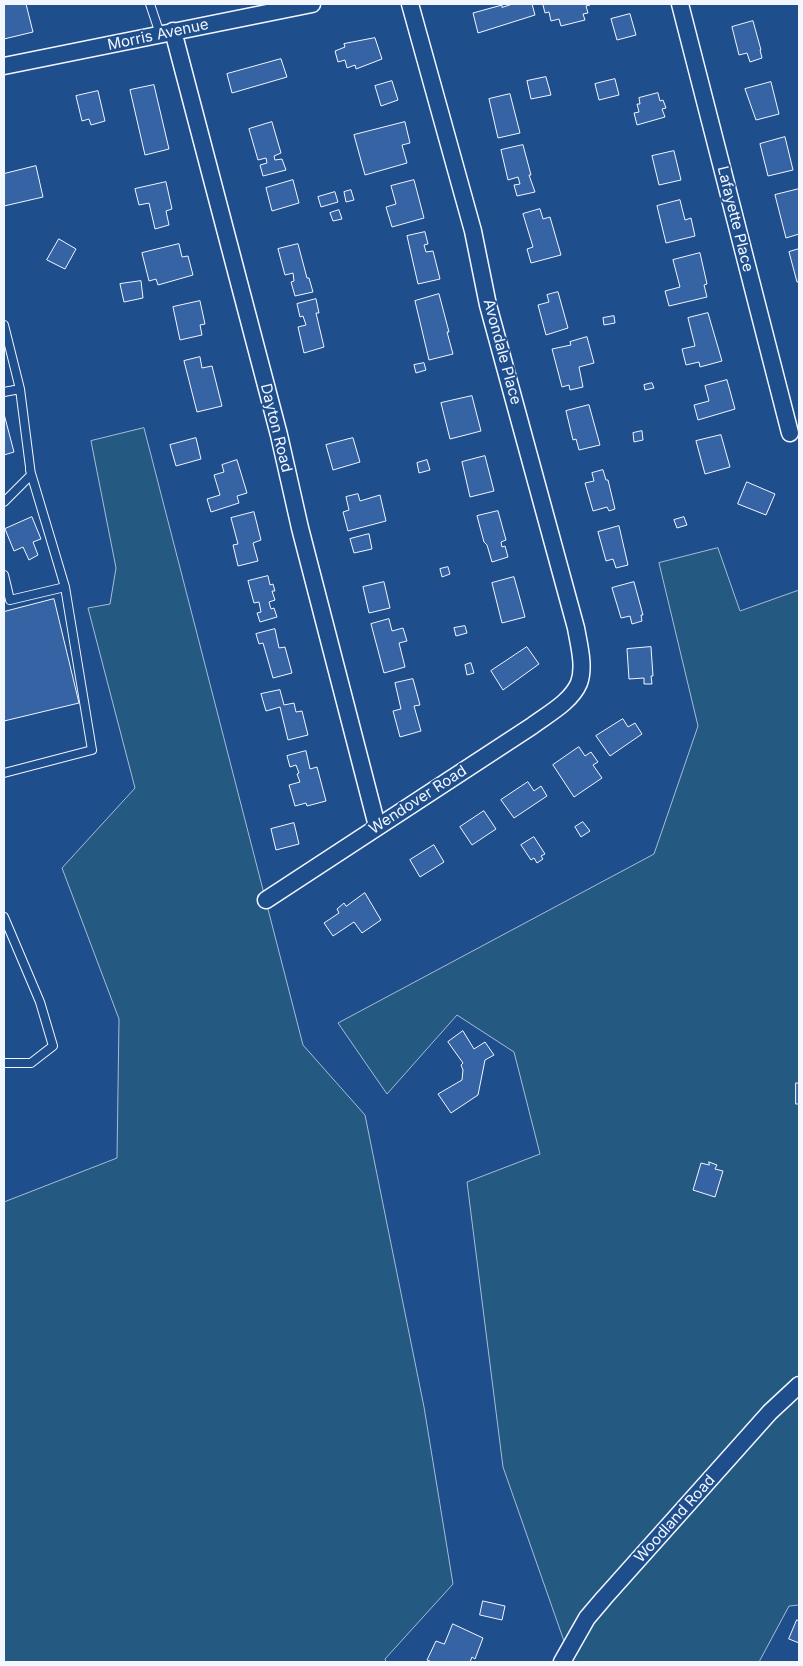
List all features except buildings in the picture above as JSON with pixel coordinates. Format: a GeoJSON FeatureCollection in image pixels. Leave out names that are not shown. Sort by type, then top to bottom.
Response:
{"type":"FeatureCollection","features":[{"type":"Feature","properties":{"kind":"street","name":"Morris Avenue"},"geometry":{"type":"LineString","coordinates":[[4,66],[312,4]]}},
{"type":"Feature","properties":{"kind":"street","name":"Avondale Place"},"geometry":{"type":"LineString","coordinates":[[410,4],[473,231],[488,305],[576,628],[581,663],[580,676],[579,683],[568,699]]}},
{"type":"Feature","properties":{"kind":"street","name":"Lafayette Place"},"geometry":{"type":"LineString","coordinates":[[680,4],[790,433]]}},
{"type":"Feature","properties":{"kind":"street","name":"Dayton Road"},"geometry":{"type":"LineString","coordinates":[[166,33],[279,435],[300,528],[376,826]]}},
{"type":"Feature","properties":{"kind":"street","name":"Wendover Road"},"geometry":{"type":"LineString","coordinates":[[266,900],[376,826],[532,726],[568,699]]}},
{"type":"Feature","properties":{"kind":"street","name":"Woodland Road"},"geometry":{"type":"LineString","coordinates":[[562,1662],[587,1618],[770,1412],[799,1385]]}},
{"type":"Feature","properties":{"kind":"lane"},"geometry":{"type":"LineString","coordinates":[[150,4],[166,33]]}},
{"type":"Feature","properties":{"kind":"lane"},"geometry":{"type":"LineString","coordinates":[[4,325],[20,389],[31,476],[4,502]]}},
{"type":"Feature","properties":{"kind":"lane"},"geometry":{"type":"LineString","coordinates":[[4,392],[20,389]]}},
{"type":"Feature","properties":{"kind":"lane"},"geometry":{"type":"LineString","coordinates":[[4,773],[92,750],[65,587],[30,470]]}},
{"type":"Feature","properties":{"kind":"lane"},"geometry":{"type":"LineString","coordinates":[[4,575],[10,600],[65,587]]}},
{"type":"Feature","properties":{"kind":"lane"},"geometry":{"type":"LineString","coordinates":[[4,917],[40,1002],[53,1046],[31,1063],[4,1063]]}},
{"type":"Feature","properties":{"kind":"shaded area"},"geometry":{"type":"Polygon","coordinates":[[[144,428],[303,1045],[365,1115],[424,1407],[453,1584],[385,1659],[386,1662],[4,1662],[4,1202],[117,1158],[119,1019],[62,868],[135,788],[88,608],[110,604],[116,568],[91,441],[144,428]]]}},
{"type":"Feature","properties":{"kind":"shaded area"},"geometry":{"type":"Polygon","coordinates":[[[718,548],[740,611],[799,590],[799,1605],[789,1606],[759,1662],[555,1662],[565,1644],[503,1467],[467,1182],[540,1154],[514,1052],[457,1015],[387,1094],[338,1023],[654,854],[698,726],[659,563],[718,548]]]}}]}
